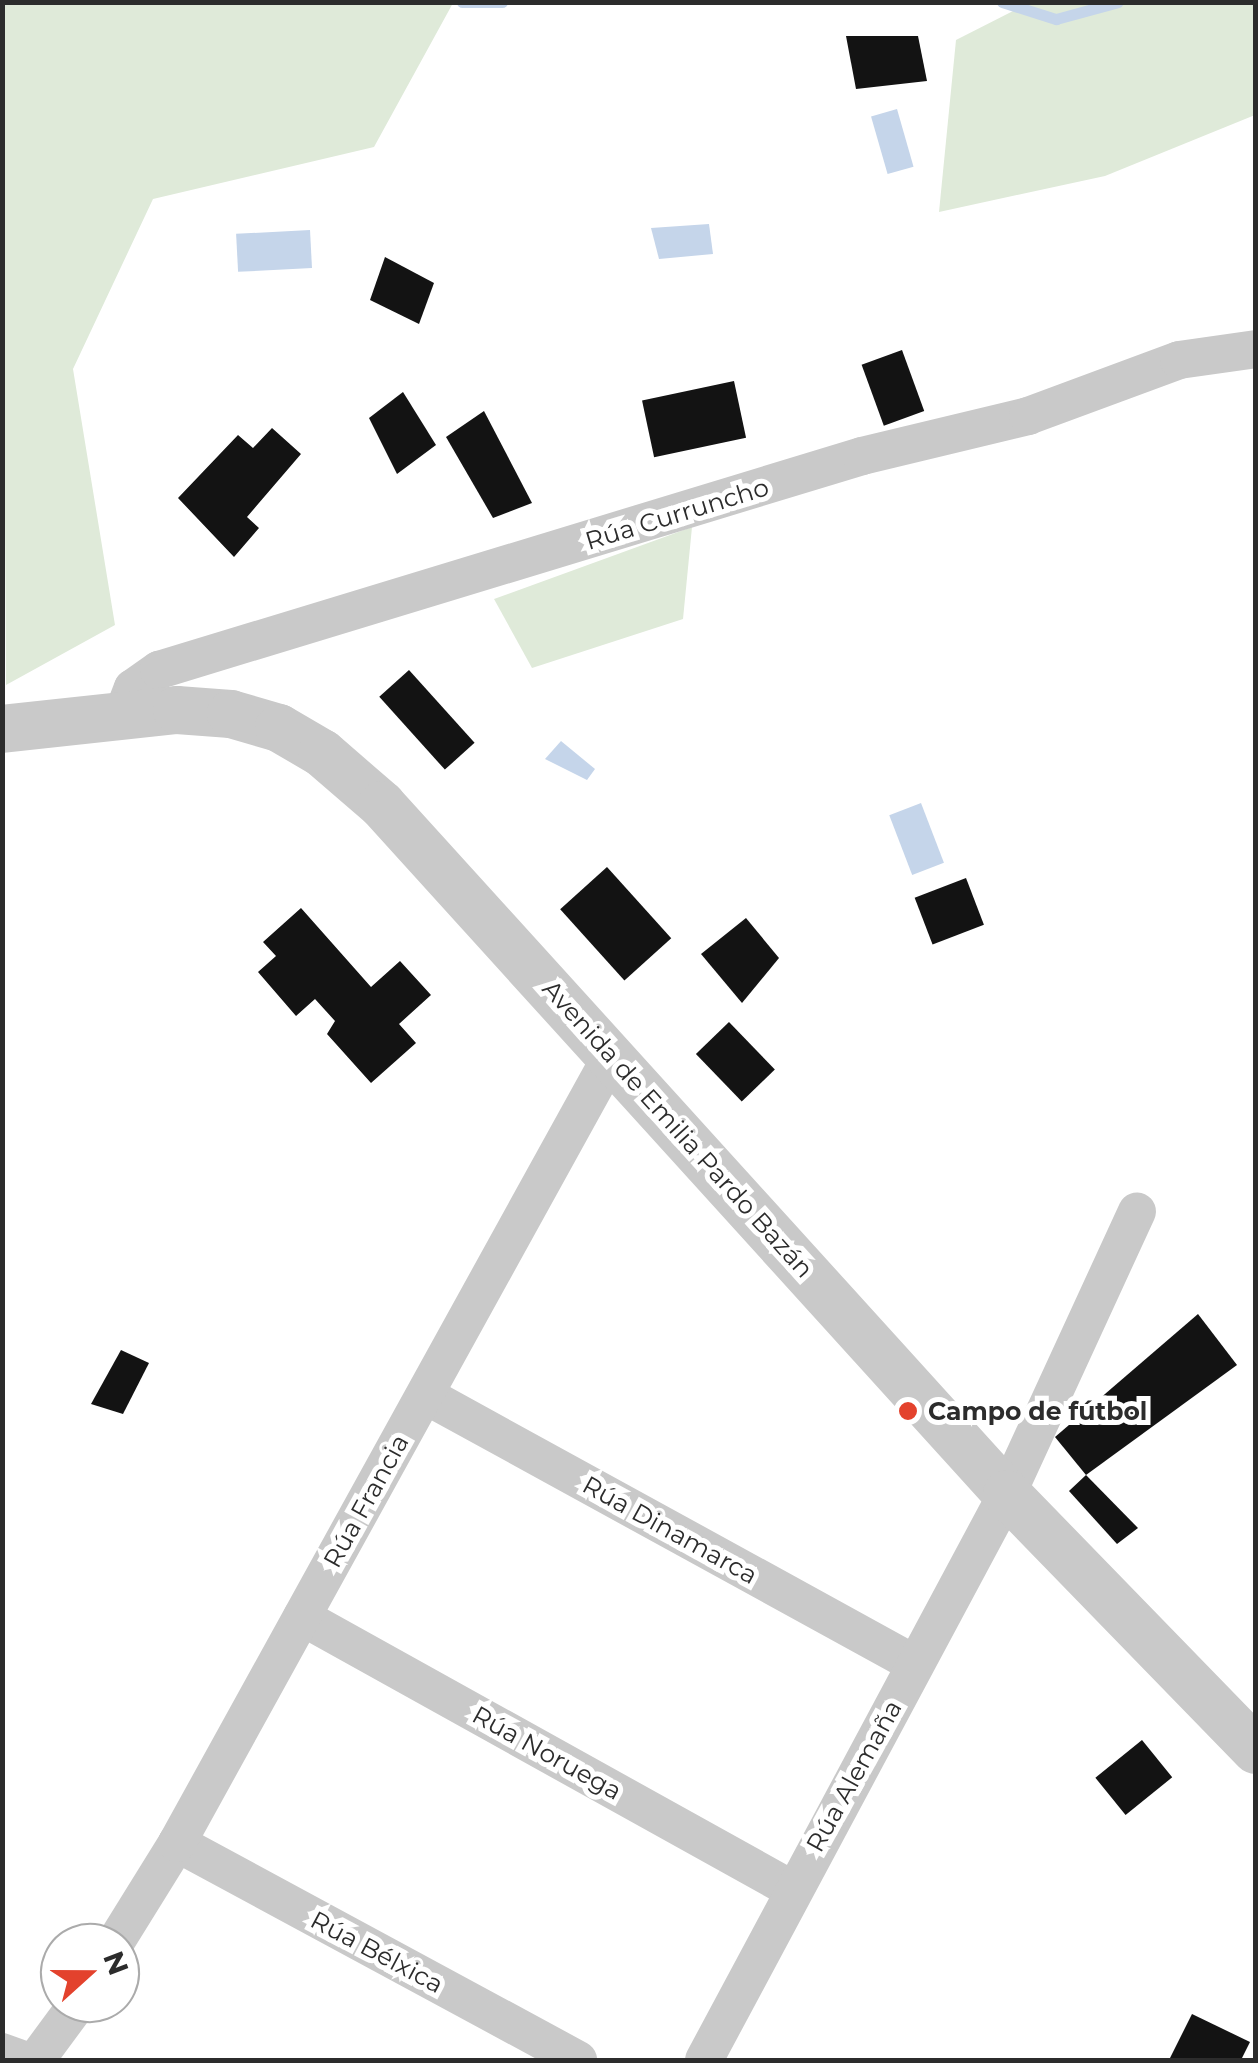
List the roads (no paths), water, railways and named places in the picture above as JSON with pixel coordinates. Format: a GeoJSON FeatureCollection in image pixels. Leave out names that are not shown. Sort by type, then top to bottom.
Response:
{"type":"FeatureCollection","features":[{"type":"Feature","properties":{"kind":"street","name":"Rúa Curruncho"},"geometry":{"type":"LineString","coordinates":[[122,716],[133,688],[159,670],[862,456],[1028,416],[1179,360],[1256,349]]}},
{"type":"Feature","properties":{"kind":"street","name":"Avenida de Emilia Pardo Bazán"},"geometry":{"type":"LineString","coordinates":[[2,729],[122,716],[231,714],[279,728],[322,753],[382,805],[1007,1494],[1256,1750]]}},
{"type":"Feature","properties":{"kind":"street","name":"Rúa Francia"},"geometry":{"type":"LineString","coordinates":[[128,1923],[177,1844],[612,1055]]}},
{"type":"Feature","properties":{"kind":"street","name":"Rúa Alemaña"},"geometry":{"type":"LineString","coordinates":[[704,2060],[1007,1494],[1137,1211]]}},
{"type":"Feature","properties":{"kind":"street","name":"Rúa Dinamarca"},"geometry":{"type":"LineString","coordinates":[[425,1395],[915,1664]]}},
{"type":"Feature","properties":{"kind":"street","name":"Rúa Noruega"},"geometry":{"type":"LineString","coordinates":[[302,1617],[793,1890]]}},
{"type":"Feature","properties":{"kind":"street","name":"Rúa Bélxica"},"geometry":{"type":"LineString","coordinates":[[177,1844],[578,2060]]}},
{"type":"Feature","properties":{"kind":"street"},"geometry":{"type":"LineString","coordinates":[[36,2060],[63,2023]]}},
{"type":"Feature","properties":{"kind":"street"},"geometry":{"type":"LineString","coordinates":[[2,2052],[24,2060]]}},
{"type":"Feature","properties":{"kind":"water"},"geometry":{"type":"Polygon","coordinates":[[[897,109],[914,167],[888,174],[871,116],[897,109]]]}},
{"type":"Feature","properties":{"kind":"water"},"geometry":{"type":"Polygon","coordinates":[[[709,224],[713,254],[659,259],[651,228],[709,224]]]}},
{"type":"Feature","properties":{"kind":"water"},"geometry":{"type":"Polygon","coordinates":[[[310,230],[312,268],[238,272],[236,234],[310,230]]]}},
{"type":"Feature","properties":{"kind":"water"},"geometry":{"type":"Polygon","coordinates":[[[561,741],[595,769],[587,780],[545,759],[561,741]]]}},
{"type":"Feature","properties":{"kind":"water"},"geometry":{"type":"Polygon","coordinates":[[[921,803],[944,863],[912,875],[889,815],[921,803]]]}},
{"type":"Feature","properties":{"kind":"waterway"},"geometry":{"type":"LineString","coordinates":[[462,2],[502,2]]}},
{"type":"Feature","properties":{"kind":"waterway"},"geometry":{"type":"LineString","coordinates":[[1002,2],[1056,19],[1118,2]]}},
{"type":"Feature","properties":{"kind":"place","name":"Campo de fútbol"},"geometry":{"type":"Point","coordinates":[908,1411]}}]}
